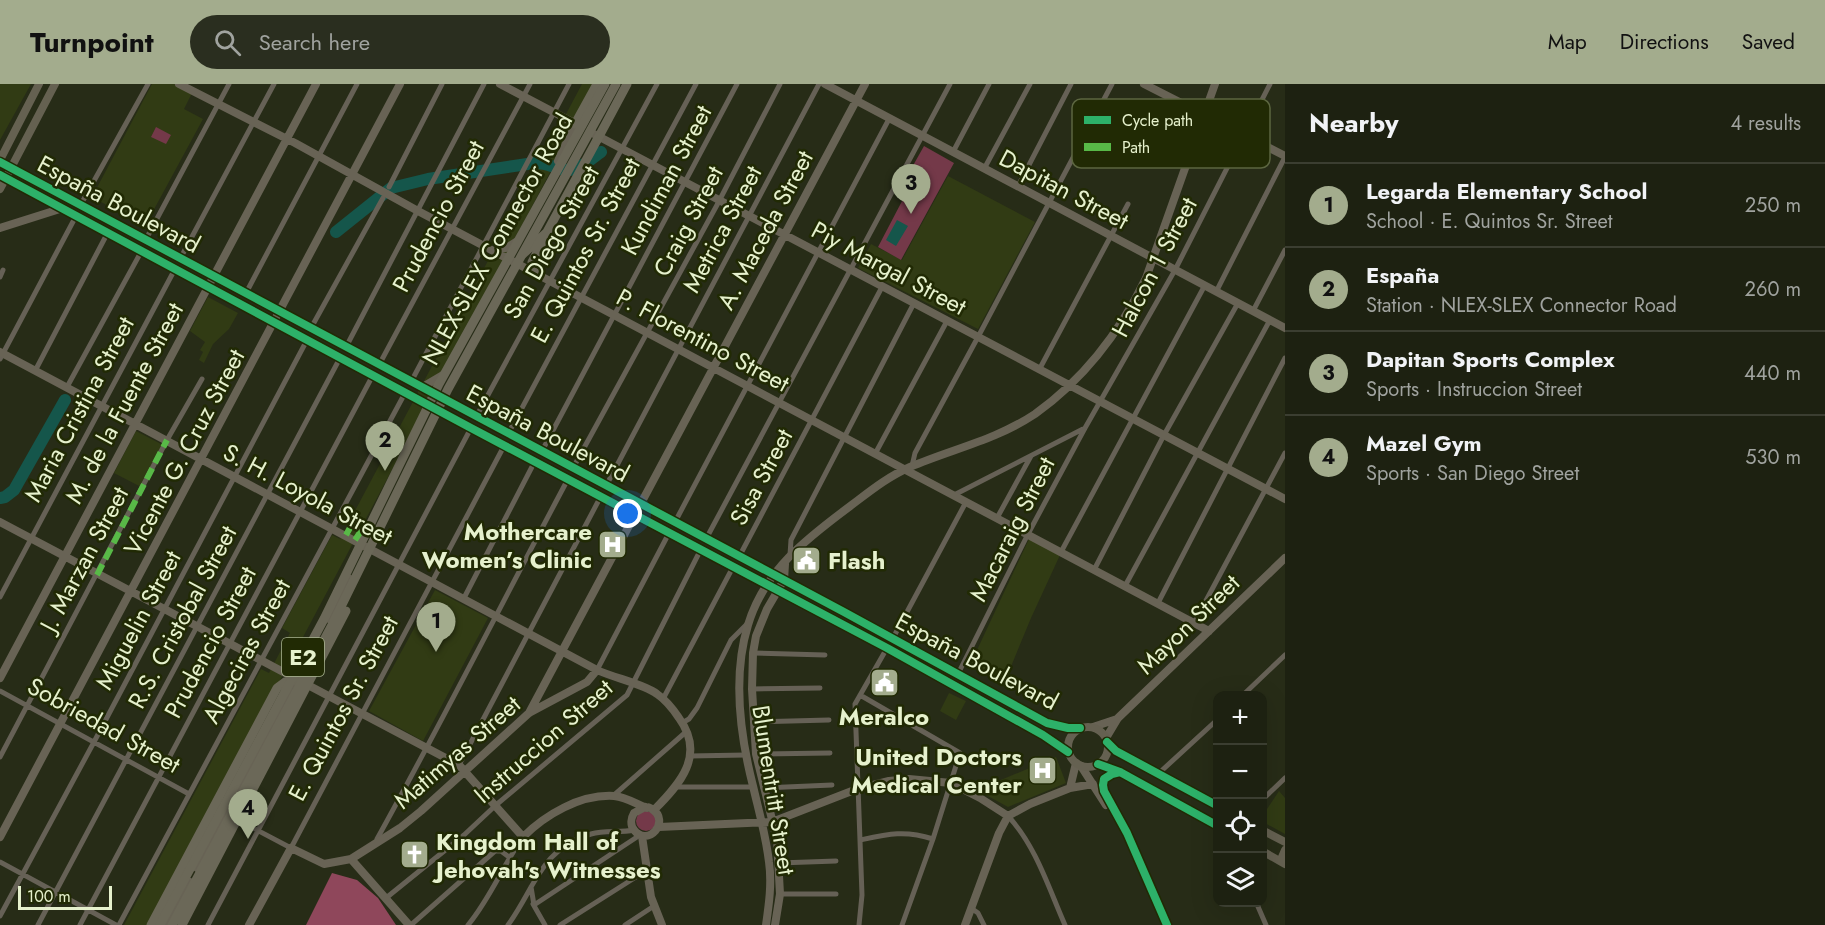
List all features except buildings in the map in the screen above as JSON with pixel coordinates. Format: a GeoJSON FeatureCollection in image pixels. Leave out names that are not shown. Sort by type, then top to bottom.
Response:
{"type":"FeatureCollection","features":[{"type":"Feature","properties":{"kind":"highway"},"geometry":{"type":"LineString","coordinates":[[575,124],[597,84]]}},
{"type":"Feature","properties":{"kind":"highway","name":"NLEX-SLEX Connector Road"},"geometry":{"type":"LineString","coordinates":[[160,925],[324,619],[439,384],[605,84]]}},
{"type":"Feature","properties":{"kind":"highway","name":"NLEX-SLEX Connector Road"},"geometry":{"type":"LineString","coordinates":[[172,925],[333,623],[448,389],[615,84]]}},
{"type":"Feature","properties":{"kind":"highway"},"geometry":{"type":"LineString","coordinates":[[537,274],[532,262],[627,84]]}},
{"type":"Feature","properties":{"kind":"highway"},"geometry":{"type":"LineString","coordinates":[[517,263],[526,251],[547,232]]}},
{"type":"Feature","properties":{"kind":"highway"},"geometry":{"type":"LineString","coordinates":[[182,925],[338,628],[366,564],[367,547]]}},
{"type":"Feature","properties":{"kind":"highway"},"geometry":{"type":"LineString","coordinates":[[151,925],[277,688],[285,682],[296,680]]}},
{"type":"Feature","properties":{"kind":"main road"},"geometry":{"type":"LineString","coordinates":[[0,161],[39,84]]}},
{"type":"Feature","properties":{"kind":"main road"},"geometry":{"type":"LineString","coordinates":[[0,189],[3,177],[11,168],[56,84]]}},
{"type":"Feature","properties":{"kind":"main road","name":"España Boulevard"},"geometry":{"type":"LineString","coordinates":[[0,161],[145,241],[893,638],[1047,723],[1080,728]]}},
{"type":"Feature","properties":{"kind":"main road","name":"España Boulevard"},"geometry":{"type":"LineString","coordinates":[[3,177],[207,288],[887,648],[1043,735],[1068,752]]}},
{"type":"Feature","properties":{"kind":"main road"},"geometry":{"type":"LineString","coordinates":[[1107,740],[1107,752],[1098,764],[1089,767],[1078,765],[1068,752],[1070,738],[1080,728],[1093,727],[1101,731],[1116,751],[1213,803]]}},
{"type":"Feature","properties":{"kind":"main road"},"geometry":{"type":"LineString","coordinates":[[1098,764],[1120,772],[1213,823]]}},
{"type":"Feature","properties":{"kind":"main road"},"geometry":{"type":"LineString","coordinates":[[1267,832],[1285,842]]}},
{"type":"Feature","properties":{"kind":"main road"},"geometry":{"type":"LineString","coordinates":[[1285,850],[1282,854],[1285,863]]}},
{"type":"Feature","properties":{"kind":"main road"},"geometry":{"type":"LineString","coordinates":[[1267,853],[1285,863]]}},
{"type":"Feature","properties":{"kind":"street"},"geometry":{"type":"LineString","coordinates":[[80,206],[148,84]]}},
{"type":"Feature","properties":{"kind":"street"},"geometry":{"type":"LineString","coordinates":[[145,241],[229,84]]}},
{"type":"Feature","properties":{"kind":"street"},"geometry":{"type":"LineString","coordinates":[[180,259],[274,84]]}},
{"type":"Feature","properties":{"kind":"street","name":"M. de la Fuente Street"},"geometry":{"type":"LineString","coordinates":[[0,678],[316,84]]}},
{"type":"Feature","properties":{"kind":"street"},"geometry":{"type":"LineString","coordinates":[[246,293],[357,84]]}},
{"type":"Feature","properties":{"kind":"street","name":"Vicente G. Cruz Street"},"geometry":{"type":"LineString","coordinates":[[0,837],[354,175],[400,84]]}},
{"type":"Feature","properties":{"kind":"street"},"geometry":{"type":"LineString","coordinates":[[310,328],[442,84]]}},
{"type":"Feature","properties":{"kind":"street"},"geometry":{"type":"LineString","coordinates":[[346,347],[484,84]]}},
{"type":"Feature","properties":{"kind":"street","name":"Piy Margal Street"},"geometry":{"type":"LineString","coordinates":[[500,84],[1285,499]]}},
{"type":"Feature","properties":{"kind":"street","name":"Prudencio Street"},"geometry":{"type":"LineString","coordinates":[[379,365],[530,84]]}},
{"type":"Feature","properties":{"kind":"street"},"geometry":{"type":"LineString","coordinates":[[411,382],[569,84]]}},
{"type":"Feature","properties":{"kind":"street","name":"San Diego Street"},"geometry":{"type":"LineString","coordinates":[[476,417],[657,84]]}},
{"type":"Feature","properties":{"kind":"street","name":"E. Quintos Sr. Street"},"geometry":{"type":"LineString","coordinates":[[508,434],[696,84]]}},
{"type":"Feature","properties":{"kind":"street","name":"Kundiman Street"},"geometry":{"type":"LineString","coordinates":[[542,451],[737,84]]}},
{"type":"Feature","properties":{"kind":"street","name":"Craig Street"},"geometry":{"type":"LineString","coordinates":[[573,468],[720,200],[780,84]]}},
{"type":"Feature","properties":{"kind":"street","name":"Metrica Street"},"geometry":{"type":"LineString","coordinates":[[606,486],[819,84]]}},
{"type":"Feature","properties":{"kind":"street","name":"Dapitan Street"},"geometry":{"type":"LineString","coordinates":[[825,84],[1285,328]]}},
{"type":"Feature","properties":{"kind":"street","name":"A. Maceda Street"},"geometry":{"type":"LineString","coordinates":[[529,712],[865,84]]}},
{"type":"Feature","properties":{"kind":"street"},"geometry":{"type":"LineString","coordinates":[[706,539],[950,84]]}},
{"type":"Feature","properties":{"kind":"street"},"geometry":{"type":"LineString","coordinates":[[953,152],[989,84]]}},
{"type":"Feature","properties":{"kind":"street"},"geometry":{"type":"LineString","coordinates":[[984,169],[1030,84]]}},
{"type":"Feature","properties":{"kind":"street"},"geometry":{"type":"LineString","coordinates":[[1017,186],[1071,84]]}},
{"type":"Feature","properties":{"kind":"street"},"geometry":{"type":"LineString","coordinates":[[1104,99],[1112,84]]}},
{"type":"Feature","properties":{"kind":"street","name":"Blumentritt Street"},"geometry":{"type":"LineString","coordinates":[[1210,99],[1215,84]]}},
{"type":"Feature","properties":{"kind":"street","name":"Halcon 1 Street"},"geometry":{"type":"LineString","coordinates":[[1262,99],[1270,84]]}},
{"type":"Feature","properties":{"kind":"street","name":"P. Florentino Street"},"geometry":{"type":"LineString","coordinates":[[184,85],[875,454],[908,468],[954,495],[1209,631]]}},
{"type":"Feature","properties":{"kind":"street"},"geometry":{"type":"LineString","coordinates":[[1149,85],[1175,99]]}},
{"type":"Feature","properties":{"kind":"street"},"geometry":{"type":"LineString","coordinates":[[564,118],[584,107]]}},
{"type":"Feature","properties":{"kind":"street"},"geometry":{"type":"LineString","coordinates":[[675,522],[889,119]]}},
{"type":"Feature","properties":{"kind":"street"},"geometry":{"type":"LineString","coordinates":[[421,388],[447,371],[552,174],[575,124]]}},
{"type":"Feature","properties":{"kind":"street"},"geometry":{"type":"LineString","coordinates":[[1216,292],[1285,157],[1270,149]]}},
{"type":"Feature","properties":{"kind":"street"},"geometry":{"type":"LineString","coordinates":[[908,468],[1072,158]]}},
{"type":"Feature","properties":{"kind":"street","name":"Blumentritt Street"},"geometry":{"type":"LineString","coordinates":[[766,925],[770,874],[763,823],[753,787],[740,721],[740,691],[742,646],[748,623],[772,574],[785,564],[803,541],[893,474],[996,436],[1035,413],[1096,359],[1134,303],[1153,258],[1185,168]]}},
{"type":"Feature","properties":{"kind":"street","name":"Halcon 1 Street"},"geometry":{"type":"LineString","coordinates":[[1101,402],[1175,270],[1227,168]]}},
{"type":"Feature","properties":{"kind":"street"},"geometry":{"type":"LineString","coordinates":[[1039,370],[1128,204]]}},
{"type":"Feature","properties":{"kind":"street"},"geometry":{"type":"LineString","coordinates":[[0,228],[63,208]]}},
{"type":"Feature","properties":{"kind":"street"},"geometry":{"type":"LineString","coordinates":[[1,355],[76,216]]}},
{"type":"Feature","properties":{"kind":"street"},"geometry":{"type":"LineString","coordinates":[[35,370],[107,234]]}},
{"type":"Feature","properties":{"kind":"street"},"geometry":{"type":"LineString","coordinates":[[495,251],[516,242]]}},
{"type":"Feature","properties":{"kind":"street"},"geometry":{"type":"LineString","coordinates":[[1253,311],[1285,250]]}},
{"type":"Feature","properties":{"kind":"street"},"geometry":{"type":"LineString","coordinates":[[67,387],[141,252]]}},
{"type":"Feature","properties":{"kind":"street"},"geometry":{"type":"LineString","coordinates":[[166,925],[517,263]]}},
{"type":"Feature","properties":{"kind":"street","name":"Maria Cristina Street"},"geometry":{"type":"LineString","coordinates":[[0,597],[175,269]]}},
{"type":"Feature","properties":{"kind":"street"},"geometry":{"type":"LineString","coordinates":[[0,277],[3,270]]}},
{"type":"Feature","properties":{"kind":"street"},"geometry":{"type":"LineString","coordinates":[[1061,552],[1134,420],[1204,285]]}},
{"type":"Feature","properties":{"kind":"street","name":"Sisa Street"},"geometry":{"type":"LineString","coordinates":[[739,556],[882,286]]}},
{"type":"Feature","properties":{"kind":"street"},"geometry":{"type":"LineString","coordinates":[[790,555],[791,540],[914,303]]}},
{"type":"Feature","properties":{"kind":"street"},"geometry":{"type":"LineString","coordinates":[[1094,570],[1164,435],[1238,303]]}},
{"type":"Feature","properties":{"kind":"street"},"geometry":{"type":"LineString","coordinates":[[1125,586],[1270,320]]}},
{"type":"Feature","properties":{"kind":"street"},"geometry":{"type":"LineString","coordinates":[[875,454],[947,321]]}},
{"type":"Feature","properties":{"kind":"street","name":"Miguelin Street"},"geometry":{"type":"LineString","coordinates":[[0,916],[307,340]]}},
{"type":"Feature","properties":{"kind":"street","name":"S. H. Loyola Street"},"geometry":{"type":"LineString","coordinates":[[1,355],[35,370],[597,670]]}},
{"type":"Feature","properties":{"kind":"street","name":"R.S. Cristobal Street"},"geometry":{"type":"LineString","coordinates":[[38,925],[340,358]]}},
{"type":"Feature","properties":{"kind":"street"},"geometry":{"type":"LineString","coordinates":[[1158,603],[1285,358]]}},
{"type":"Feature","properties":{"kind":"street","name":"Prudencio Street"},"geometry":{"type":"LineString","coordinates":[[80,925],[373,375]]}},
{"type":"Feature","properties":{"kind":"street","name":"J. Marzan Street"},"geometry":{"type":"LineString","coordinates":[[0,757],[167,440],[202,379]]}},
{"type":"Feature","properties":{"kind":"street","name":"Algeciras Street"},"geometry":{"type":"LineString","coordinates":[[118,925],[405,393]]}},
{"type":"Feature","properties":{"kind":"street","name":"Macaraig Street"},"geometry":{"type":"LineString","coordinates":[[958,674],[1028,534],[1101,402]]}},
{"type":"Feature","properties":{"kind":"street"},"geometry":{"type":"LineString","coordinates":[[208,925],[471,428]]}},
{"type":"Feature","properties":{"kind":"street"},"geometry":{"type":"LineString","coordinates":[[954,495],[1085,429]]}},
{"type":"Feature","properties":{"kind":"street","name":"E. Quintos Sr. Street"},"geometry":{"type":"LineString","coordinates":[[249,925],[504,446]]}},
{"type":"Feature","properties":{"kind":"street"},"geometry":{"type":"LineString","coordinates":[[1194,623],[1285,453]]}},
{"type":"Feature","properties":{"kind":"street"},"geometry":{"type":"LineString","coordinates":[[997,518],[1032,455]]}},
{"type":"Feature","properties":{"kind":"street"},"geometry":{"type":"LineString","coordinates":[[464,598],[535,461]]}},
{"type":"Feature","properties":{"kind":"street"},"geometry":{"type":"LineString","coordinates":[[378,843],[376,838],[427,748],[568,479]]}},
{"type":"Feature","properties":{"kind":"street"},"geometry":{"type":"LineString","coordinates":[[462,768],[528,632],[601,496]]}},
{"type":"Feature","properties":{"kind":"street"},"geometry":{"type":"LineString","coordinates":[[893,638],[966,501]]}},
{"type":"Feature","properties":{"kind":"street"},"geometry":{"type":"LineString","coordinates":[[0,522],[462,768],[523,837]]}},
{"type":"Feature","properties":{"kind":"street"},"geometry":{"type":"LineString","coordinates":[[346,535],[351,526]]}},
{"type":"Feature","properties":{"kind":"street"},"geometry":{"type":"LineString","coordinates":[[355,540],[361,531]]}},
{"type":"Feature","properties":{"kind":"street"},"geometry":{"type":"LineString","coordinates":[[654,810],[685,774],[690,756],[687,731],[663,699],[650,689],[597,670],[669,533]]}},
{"type":"Feature","properties":{"kind":"street","name":"Instruccion Street"},"geometry":{"type":"LineString","coordinates":[[386,898],[464,835],[496,805],[627,695],[701,549]]}},
{"type":"Feature","properties":{"kind":"street","name":"Mayon Street"},"geometry":{"type":"LineString","coordinates":[[1107,740],[1110,728],[1118,718],[1285,558]]}},
{"type":"Feature","properties":{"kind":"street","name":"Blumentritt Street"},"geometry":{"type":"LineString","coordinates":[[775,925],[780,894],[779,863],[756,754],[752,689],[753,653],[759,628],[784,580],[785,564]]}},
{"type":"Feature","properties":{"kind":"street"},"geometry":{"type":"LineString","coordinates":[[663,699],[733,567]]}},
{"type":"Feature","properties":{"kind":"street"},"geometry":{"type":"LineString","coordinates":[[682,723],[696,708],[734,636],[748,623]]}},
{"type":"Feature","properties":{"kind":"street"},"geometry":{"type":"LineString","coordinates":[[859,925],[862,895],[855,704],[887,648]]}},
{"type":"Feature","properties":{"kind":"street"},"geometry":{"type":"LineString","coordinates":[[753,653],[825,655]]}},
{"type":"Feature","properties":{"kind":"street"},"geometry":{"type":"LineString","coordinates":[[1247,691],[1285,655]]}},
{"type":"Feature","properties":{"kind":"street","name":"Matimyas Street"},"geometry":{"type":"LineString","coordinates":[[351,859],[378,843],[421,811],[462,768],[529,712],[587,682],[597,670]]}},
{"type":"Feature","properties":{"kind":"street"},"geometry":{"type":"LineString","coordinates":[[752,689],[820,688]]}},
{"type":"Feature","properties":{"kind":"street","name":"Sobriedad Street"},"geometry":{"type":"LineString","coordinates":[[0,691],[189,794]]}},
{"type":"Feature","properties":{"kind":"street"},"geometry":{"type":"LineString","coordinates":[[860,695],[959,750],[960,755],[902,925]]}},
{"type":"Feature","properties":{"kind":"street","name":"Mayon Street"},"geometry":{"type":"LineString","coordinates":[[1093,727],[1118,718]]}},
{"type":"Feature","properties":{"kind":"street"},"geometry":{"type":"LineString","coordinates":[[753,722],[829,720]]}},
{"type":"Feature","properties":{"kind":"street"},"geometry":{"type":"LineString","coordinates":[[1158,774],[1213,723]]}},
{"type":"Feature","properties":{"kind":"street"},"geometry":{"type":"LineString","coordinates":[[613,796],[687,731]]}},
{"type":"Feature","properties":{"kind":"street"},"geometry":{"type":"LineString","coordinates":[[756,754],[830,753]]}},
{"type":"Feature","properties":{"kind":"street"},"geometry":{"type":"LineString","coordinates":[[690,756],[746,755]]}},
{"type":"Feature","properties":{"kind":"street"},"geometry":{"type":"LineString","coordinates":[[1078,765],[1127,833]]}},
{"type":"Feature","properties":{"kind":"street"},"geometry":{"type":"LineString","coordinates":[[1070,788],[1078,765]]}},
{"type":"Feature","properties":{"kind":"street"},"geometry":{"type":"LineString","coordinates":[[1120,772],[1107,776],[1103,785],[1127,833],[1167,925]]}},
{"type":"Feature","properties":{"kind":"street"},"geometry":{"type":"LineString","coordinates":[[1265,799],[1285,778]]}},
{"type":"Feature","properties":{"kind":"street"},"geometry":{"type":"LineString","coordinates":[[508,925],[530,886],[553,854],[573,841],[601,832],[652,834],[659,827],[772,822],[857,789],[889,781],[909,779],[951,783],[1008,816],[1030,849],[1065,925]]}},
{"type":"Feature","properties":{"kind":"street"},"geometry":{"type":"LineString","coordinates":[[965,925],[999,833],[1008,816],[1030,804],[1070,788],[1093,784]]}},
{"type":"Feature","properties":{"kind":"street"},"geometry":{"type":"LineString","coordinates":[[763,788],[832,785]]}},
{"type":"Feature","properties":{"kind":"street"},"geometry":{"type":"LineString","coordinates":[[676,787],[753,787]]}},
{"type":"Feature","properties":{"kind":"street"},"geometry":{"type":"LineString","coordinates":[[468,925],[523,837],[536,825],[568,806],[593,798],[613,796],[632,800],[654,810],[659,818],[659,827]]}},
{"type":"Feature","properties":{"kind":"street"},"geometry":{"type":"LineString","coordinates":[[645,807],[634,813],[631,824],[639,834],[654,906],[662,925]]}},
{"type":"Feature","properties":{"kind":"street"},"geometry":{"type":"LineString","coordinates":[[226,814],[324,864],[351,859],[410,925],[495,851],[501,850],[509,857]]}},
{"type":"Feature","properties":{"kind":"street"},"geometry":{"type":"LineString","coordinates":[[860,840],[902,832],[933,839]]}},
{"type":"Feature","properties":{"kind":"street"},"geometry":{"type":"LineString","coordinates":[[534,905],[639,834]]}},
{"type":"Feature","properties":{"kind":"street"},"geometry":{"type":"LineString","coordinates":[[779,863],[836,861]]}},
{"type":"Feature","properties":{"kind":"street"},"geometry":{"type":"LineString","coordinates":[[0,862],[118,925]]}},
{"type":"Feature","properties":{"kind":"street"},"geometry":{"type":"LineString","coordinates":[[560,925],[647,870]]}},
{"type":"Feature","properties":{"kind":"street"},"geometry":{"type":"LineString","coordinates":[[530,886],[534,905],[545,925]]}},
{"type":"Feature","properties":{"kind":"street"},"geometry":{"type":"LineString","coordinates":[[780,894],[836,894]]}},
{"type":"Feature","properties":{"kind":"street"},"geometry":{"type":"LineString","coordinates":[[524,898],[534,905]]}},
{"type":"Feature","properties":{"kind":"street"},"geometry":{"type":"LineString","coordinates":[[624,925],[654,906]]}},
{"type":"Feature","properties":{"kind":"street"},"geometry":{"type":"LineString","coordinates":[[1258,907],[1266,925]]}},
{"type":"Feature","properties":{"kind":"street"},"geometry":{"type":"LineString","coordinates":[[971,908],[978,913],[984,925]]}},
{"type":"Feature","properties":{"kind":"shaded area"},"geometry":{"type":"Polygon","coordinates":[[[0,84],[31,84],[0,140],[0,84]]]}},
{"type":"Feature","properties":{"kind":"shaded area"},"geometry":{"type":"Polygon","coordinates":[[[152,84],[174,84],[192,93],[184,109],[203,119],[145,226],[92,197],[152,84]]]}},
{"type":"Feature","properties":{"kind":"shaded area"},"geometry":{"type":"Polygon","coordinates":[[[582,84],[597,84],[150,925],[124,925],[261,669],[269,673],[290,633],[282,628],[332,535],[340,539],[582,84]]]}},
{"type":"Feature","properties":{"kind":"shaded area"},"geometry":{"type":"Polygon","coordinates":[[[156,127],[171,135],[166,144],[151,137],[156,127]]]}},
{"type":"Feature","properties":{"kind":"shaded area"},"geometry":{"type":"Polygon","coordinates":[[[924,146],[954,163],[901,260],[878,247],[912,182],[906,178],[924,146]]]}},
{"type":"Feature","properties":{"kind":"shaded area"},"geometry":{"type":"Polygon","coordinates":[[[948,176],[1035,222],[978,329],[858,268],[871,244],[902,260],[948,176]]]}},
{"type":"Feature","properties":{"kind":"shaded area"},"geometry":{"type":"Polygon","coordinates":[[[208,297],[238,313],[229,329],[213,344],[204,363],[199,360],[203,352],[200,350],[205,342],[190,331],[208,297]]]}},
{"type":"Feature","properties":{"kind":"shaded area"},"geometry":{"type":"Polygon","coordinates":[[[136,431],[163,445],[141,487],[114,473],[136,431]]]}},
{"type":"Feature","properties":{"kind":"shaded area"},"geometry":{"type":"Polygon","coordinates":[[[1030,537],[1060,555],[1005,681],[970,665],[1030,537]]]}},
{"type":"Feature","properties":{"kind":"shaded area"},"geometry":{"type":"Polygon","coordinates":[[[435,590],[488,618],[423,741],[369,711],[435,590]]]}},
{"type":"Feature","properties":{"kind":"shaded area"},"geometry":{"type":"Polygon","coordinates":[[[949,693],[966,701],[956,720],[940,711],[949,693]]]}},
{"type":"Feature","properties":{"kind":"shaded area","name":"United Doctors Medical Center"},"geometry":{"type":"Polygon","coordinates":[[[1056,757],[1066,783],[1008,807],[977,790],[1056,757]]]}},
{"type":"Feature","properties":{"kind":"shaded area"},"geometry":{"type":"Polygon","coordinates":[[[1279,791],[1285,798],[1285,834],[1267,824],[1267,809],[1279,791]]]}},
{"type":"Feature","properties":{"kind":"shaded area"},"geometry":{"type":"Polygon","coordinates":[[[646,811],[653,814],[656,821],[653,828],[646,831],[639,828],[636,821],[639,814],[646,811]]]}},
{"type":"Feature","properties":{"kind":"shaded area"},"geometry":{"type":"Polygon","coordinates":[[[332,873],[357,880],[378,898],[396,925],[306,925],[332,873]]]}},
{"type":"Feature","properties":{"kind":"water"},"geometry":{"type":"Polygon","coordinates":[[[897,220],[908,226],[896,246],[886,240],[897,220]]]}},
{"type":"Feature","properties":{"kind":"waterway"},"geometry":{"type":"LineString","coordinates":[[336,232],[391,188],[428,179],[534,163],[572,170],[601,152]]}},
{"type":"Feature","properties":{"kind":"waterway"},"geometry":{"type":"LineString","coordinates":[[0,498],[14,490],[65,400]]}},
{"type":"Feature","properties":{"kind":"marked path"},"geometry":{"type":"LineString","coordinates":[[97,575],[167,440]]}},
{"type":"Feature","properties":{"kind":"marked path"},"geometry":{"type":"LineString","coordinates":[[346,535],[351,526]]}},
{"type":"Feature","properties":{"kind":"marked path"},"geometry":{"type":"LineString","coordinates":[[355,540],[361,531]]}},
{"type":"Feature","properties":{"kind":"cycle path"},"geometry":{"type":"LineString","coordinates":[[0,162],[844,612],[1047,723],[1080,728]]}},
{"type":"Feature","properties":{"kind":"cycle path"},"geometry":{"type":"LineString","coordinates":[[0,175],[887,648],[1043,735],[1068,752]]}},
{"type":"Feature","properties":{"kind":"cycle path"},"geometry":{"type":"LineString","coordinates":[[1107,742],[1116,751],[1213,803]]}},
{"type":"Feature","properties":{"kind":"cycle path"},"geometry":{"type":"LineString","coordinates":[[1098,764],[1120,772],[1213,823]]}},
{"type":"Feature","properties":{"kind":"cycle path"},"geometry":{"type":"LineString","coordinates":[[1120,772],[1104,779],[1104,791],[1127,833],[1167,925]]}},
{"type":"Feature","properties":{"kind":"place","name":"Dapitan Sports Complex"},"geometry":{"type":"Point","coordinates":[911,214]}},
{"type":"Feature","properties":{"kind":"place","name":"España"},"geometry":{"type":"Point","coordinates":[385,471]}},
{"type":"Feature","properties":{"kind":"place","name":"Mothercare Women’s Clinic"},"geometry":{"type":"Point","coordinates":[613,545]}},
{"type":"Feature","properties":{"kind":"place","name":"Flash"},"geometry":{"type":"Point","coordinates":[807,560]}},
{"type":"Feature","properties":{"kind":"place","name":"Legarda Elementary School"},"geometry":{"type":"Point","coordinates":[436,652]}},
{"type":"Feature","properties":{"kind":"place","name":"Meralco"},"geometry":{"type":"Point","coordinates":[884,683]}},
{"type":"Feature","properties":{"kind":"place","name":"United Doctors Medical Center"},"geometry":{"type":"Point","coordinates":[1043,770]}},
{"type":"Feature","properties":{"kind":"place","name":"Mazel Gym"},"geometry":{"type":"Point","coordinates":[248,839]}},
{"type":"Feature","properties":{"kind":"place","name":"Kingdom Hall of Jehovah's Witnesses"},"geometry":{"type":"Point","coordinates":[415,855]}}]}
